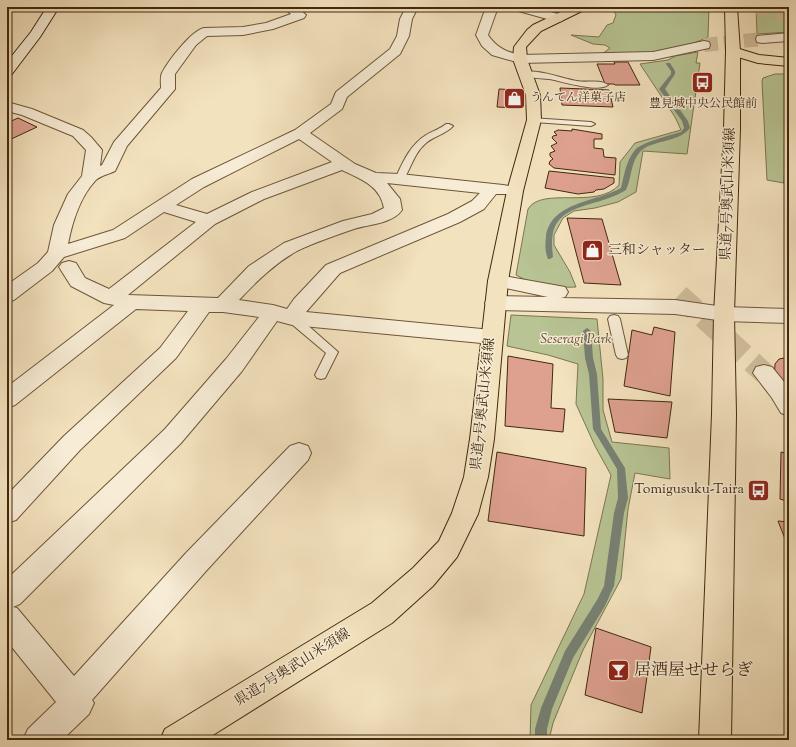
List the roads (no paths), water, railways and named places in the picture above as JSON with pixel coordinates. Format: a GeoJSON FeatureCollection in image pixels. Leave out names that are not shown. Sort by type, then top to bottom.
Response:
{"type":"FeatureCollection","features":[{"type":"Feature","properties":{"kind":"main road"},"geometry":{"type":"LineString","coordinates":[[523,66],[520,47],[531,33],[580,7]]}},
{"type":"Feature","properties":{"kind":"main road","name":"県道7号奥武山米須線"},"geometry":{"type":"LineString","coordinates":[[715,740],[724,414],[724,314],[728,237],[733,51],[731,7]]}},
{"type":"Feature","properties":{"kind":"main road"},"geometry":{"type":"LineString","coordinates":[[733,51],[757,51],[789,54]]}},
{"type":"Feature","properties":{"kind":"main road"},"geometry":{"type":"LineString","coordinates":[[733,51],[758,59],[789,62]]}},
{"type":"Feature","properties":{"kind":"main road","name":"県道7号奥武山米須線"},"geometry":{"type":"LineString","coordinates":[[176,740],[382,613],[423,577],[448,549],[465,514],[476,477],[482,439],[498,280],[515,191],[534,120],[533,95],[523,66]]}},
{"type":"Feature","properties":{"kind":"street"},"geometry":{"type":"LineString","coordinates":[[7,71],[36,34],[53,7]]}},
{"type":"Feature","properties":{"kind":"street"},"geometry":{"type":"LineString","coordinates":[[90,176],[109,168],[120,145],[168,89],[168,74],[191,42],[204,32],[243,31],[268,26],[300,15],[288,7]]}},
{"type":"Feature","properties":{"kind":"street"},"geometry":{"type":"LineString","coordinates":[[7,295],[45,267],[119,234],[198,182],[300,133],[337,106],[341,95],[395,51],[403,36],[406,19],[412,7]]}},
{"type":"Feature","properties":{"kind":"street"},"geometry":{"type":"LineString","coordinates":[[492,7],[482,35],[497,52],[510,57],[523,66],[653,56],[704,45]]}},
{"type":"Feature","properties":{"kind":"street"},"geometry":{"type":"LineString","coordinates":[[519,7],[558,18]]}},
{"type":"Feature","properties":{"kind":"street"},"geometry":{"type":"LineString","coordinates":[[762,39],[789,37]]}},
{"type":"Feature","properties":{"kind":"street"},"geometry":{"type":"LineString","coordinates":[[7,106],[27,112],[78,133],[94,150],[90,176],[77,194],[66,219],[63,260],[78,282],[122,300],[213,305],[366,326],[492,337]]}},
{"type":"Feature","properties":{"kind":"street"},"geometry":{"type":"LineString","coordinates":[[7,512],[72,443],[168,353],[213,305],[256,270],[291,247],[349,225],[378,218],[393,210],[391,199],[373,178],[344,164],[300,133]]}},
{"type":"Feature","properties":{"kind":"street"},"geometry":{"type":"LineString","coordinates":[[7,399],[122,300],[209,220],[226,210],[261,195],[344,164]]}},
{"type":"Feature","properties":{"kind":"street"},"geometry":{"type":"LineString","coordinates":[[373,178],[400,179],[490,190],[515,191]]}},
{"type":"Feature","properties":{"kind":"street"},"geometry":{"type":"LineString","coordinates":[[39,740],[78,703],[73,699],[8,603],[173,436],[234,365],[283,315],[301,304],[333,269],[454,218],[478,205],[490,190]]}},
{"type":"Feature","properties":{"kind":"street"},"geometry":{"type":"LineString","coordinates":[[161,206],[209,220]]}},
{"type":"Feature","properties":{"kind":"street"},"geometry":{"type":"LineString","coordinates":[[498,280],[541,292],[609,295],[650,292],[679,295]]}},
{"type":"Feature","properties":{"kind":"street"},"geometry":{"type":"LineString","coordinates":[[496,303],[675,307],[724,314],[789,316]]}},
{"type":"Feature","properties":{"kind":"street"},"geometry":{"type":"LineString","coordinates":[[764,373],[780,392],[789,406]]}},
{"type":"Feature","properties":{"kind":"street"},"geometry":{"type":"LineString","coordinates":[[73,699],[186,573],[299,453]]}},
{"type":"Feature","properties":{"kind":"lane"},"geometry":{"type":"LineString","coordinates":[[523,66],[549,77],[578,84],[604,85]]}},
{"type":"Feature","properties":{"kind":"lane"},"geometry":{"type":"LineString","coordinates":[[534,120],[591,124]]}},
{"type":"Feature","properties":{"kind":"lane"},"geometry":{"type":"LineString","coordinates":[[400,179],[414,149],[449,126]]}},
{"type":"Feature","properties":{"kind":"lane"},"geometry":{"type":"LineString","coordinates":[[283,315],[332,352],[321,375]]}},
{"type":"Feature","properties":{"kind":"lane"},"geometry":{"type":"LineString","coordinates":[[614,319],[622,355]]}},
{"type":"Feature","properties":{"kind":"waterway"},"geometry":{"type":"LineString","coordinates":[[550,257],[548,242],[550,230],[560,215],[568,210],[607,197],[624,189],[630,164],[638,150],[683,133],[687,128],[685,121],[662,89],[673,74],[673,71],[668,64]]}},
{"type":"Feature","properties":{"kind":"waterway"},"geometry":{"type":"LineString","coordinates":[[541,740],[541,729],[547,708],[569,655],[601,603],[609,586],[619,513],[623,498],[621,468],[597,429],[593,374],[589,358],[587,331]]}},
{"type":"Feature","properties":{"kind":"tunnel"},"geometry":{"type":"LineString","coordinates":[[757,7],[789,15]]}},
{"type":"Feature","properties":{"kind":"tunnel"},"geometry":{"type":"LineString","coordinates":[[704,45],[762,39]]}},
{"type":"Feature","properties":{"kind":"tunnel"},"geometry":{"type":"LineString","coordinates":[[679,295],[764,373]]}},
{"type":"Feature","properties":{"kind":"place","name":"豊見城中央公民館前"},"geometry":{"type":"Point","coordinates":[703,83]}},
{"type":"Feature","properties":{"kind":"place","name":"うんてん洋菓子店"},"geometry":{"type":"Point","coordinates":[514,98]}},
{"type":"Feature","properties":{"kind":"place","name":"三和シャッター"},"geometry":{"type":"Point","coordinates":[593,251]}},
{"type":"Feature","properties":{"kind":"place","name":"Tomigusuku-Taira"},"geometry":{"type":"Point","coordinates":[759,490]}},
{"type":"Feature","properties":{"kind":"place","name":"居酒屋せせらぎ"},"geometry":{"type":"Point","coordinates":[618,671]}},
{"type":"Feature","properties":{"kind":"park label","name":"Seseragi Park"},"geometry":{"type":"Point","coordinates":[576,340]}}]}
